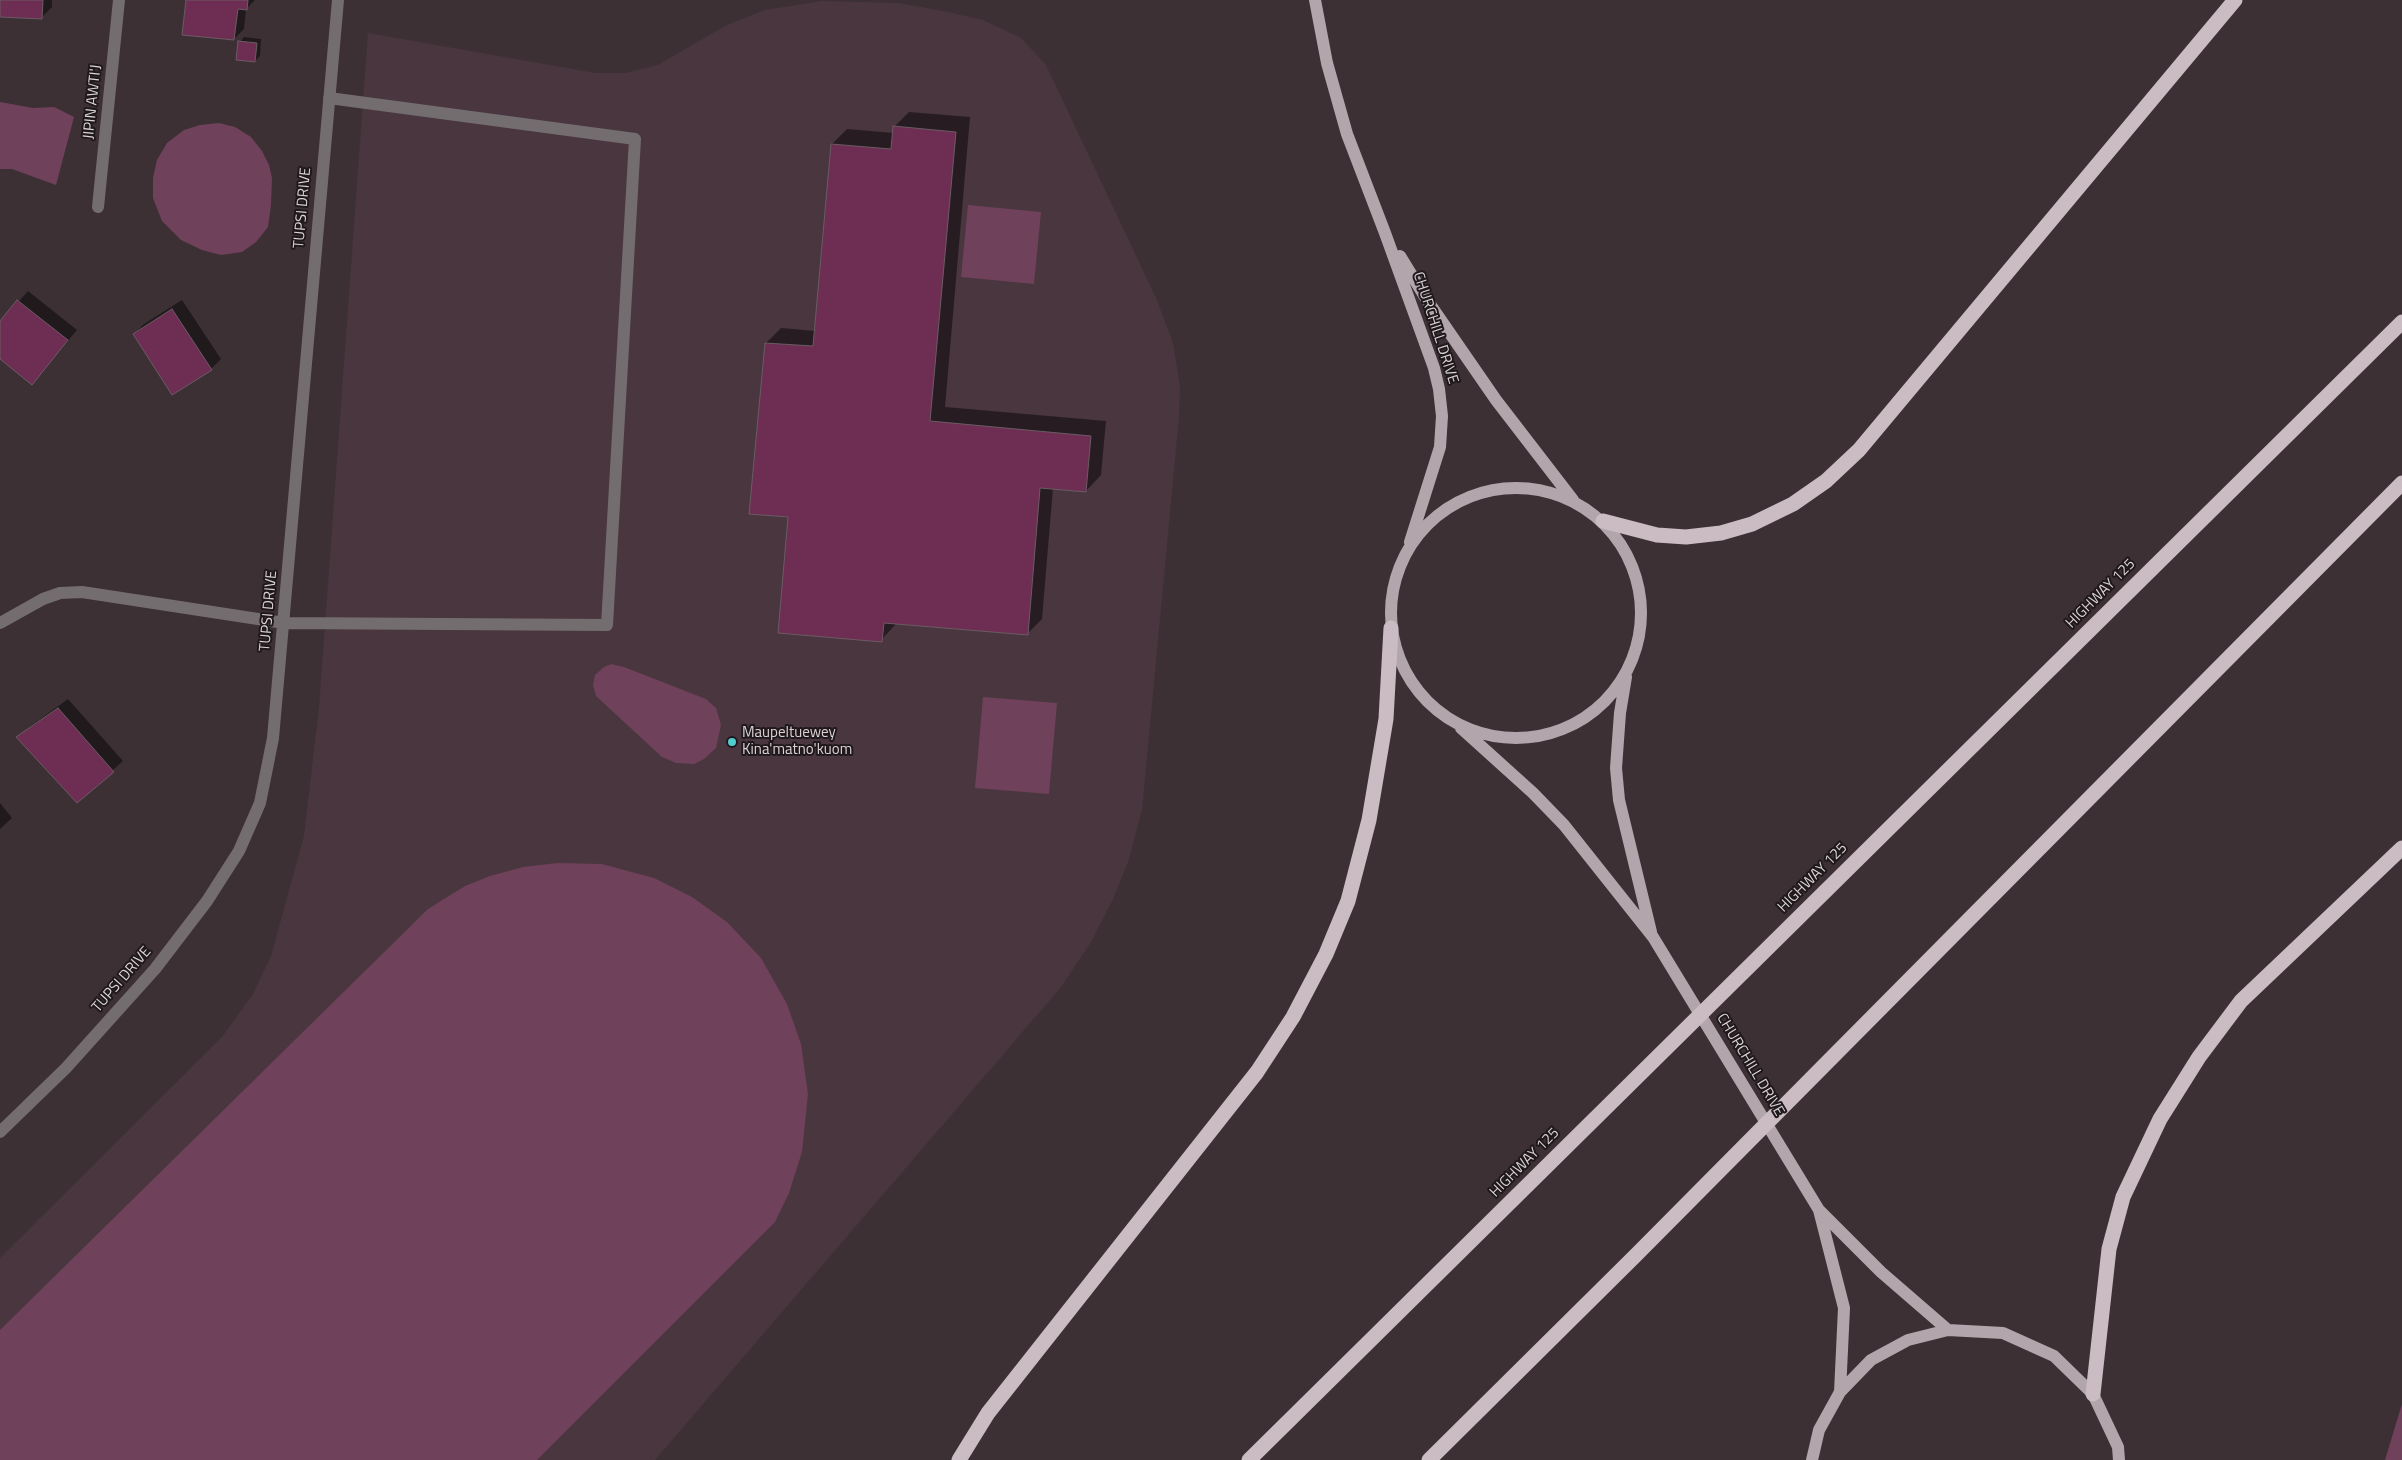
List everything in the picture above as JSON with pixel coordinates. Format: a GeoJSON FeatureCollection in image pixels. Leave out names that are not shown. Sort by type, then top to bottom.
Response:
{"type":"FeatureCollection","features":[{"type":"Feature","properties":{"kind":"highway"},"geometry":{"type":"LineString","coordinates":[[1603,521],[1657,536],[1721,533],[1752,524],[1785,508],[1826,481],[1858,450],[2235,0]]}},
{"type":"Feature","properties":{"kind":"highway","name":"HIGHWAY 125"},"geometry":{"type":"LineString","coordinates":[[1249,1460],[2402,322]]}},
{"type":"Feature","properties":{"kind":"highway"},"geometry":{"type":"LineString","coordinates":[[1429,1460],[1643,1248],[2402,484]]}},
{"type":"Feature","properties":{"kind":"highway"},"geometry":{"type":"LineString","coordinates":[[959,1460],[988,1413],[1257,1072],[1293,1017],[1326,954],[1348,901],[1369,820],[1386,719],[1391,628]]}},
{"type":"Feature","properties":{"kind":"highway"},"geometry":{"type":"LineString","coordinates":[[2093,1394],[2109,1249],[2123,1197],[2160,1119],[2200,1057],[2241,1001],[2402,848]]}},
{"type":"Feature","properties":{"kind":"main road","name":"CHURCHILL DRIVE"},"geometry":{"type":"LineString","coordinates":[[1314,0],[1327,63],[1346,134],[1385,233],[1434,368],[1439,389],[1442,416],[1438,454],[1393,587],[1391,628],[1402,666],[1424,700],[1456,723],[1533,793],[1564,826],[1652,937],[1819,1210],[1881,1272],[1948,1330]]}},
{"type":"Feature","properties":{"kind":"main road","name":"CHURCHILL DRIVE"},"geometry":{"type":"LineString","coordinates":[[1385,233],[1463,354],[1535,453],[1573,500]]}},
{"type":"Feature","properties":{"kind":"main road"},"geometry":{"type":"LineString","coordinates":[[1407,550],[1433,519],[1448,507],[1475,494],[1502,488],[1538,489],[1573,500],[1603,521],[1625,550],[1638,580],[1641,620],[1638,644],[1626,674],[1606,701],[1572,725],[1533,738],[1494,737],[1456,723]]}},
{"type":"Feature","properties":{"kind":"main road","name":"CHURCHILL DRIVE"},"geometry":{"type":"LineString","coordinates":[[1626,674],[1620,713],[1616,768],[1619,800],[1652,937]]}},
{"type":"Feature","properties":{"kind":"main road","name":"CHURCHILL DRIVE"},"geometry":{"type":"LineString","coordinates":[[1819,1210],[1844,1308],[1840,1392]]}},
{"type":"Feature","properties":{"kind":"main road"},"geometry":{"type":"LineString","coordinates":[[1812,1460],[1819,1430],[1840,1392],[1872,1360],[1908,1340],[1948,1330],[2004,1333],[2054,1356],[2093,1394],[2118,1447],[2119,1460]]}},
{"type":"Feature","properties":{"kind":"street","name":"JIPIN AWTI'J"},"geometry":{"type":"LineString","coordinates":[[98,207],[119,0]]}},
{"type":"Feature","properties":{"kind":"street","name":"TUPSI DRIVE"},"geometry":{"type":"LineString","coordinates":[[0,1132],[66,1068],[155,969],[208,901],[239,851],[260,803],[274,738],[338,0]]}},
{"type":"Feature","properties":{"kind":"street"},"geometry":{"type":"LineString","coordinates":[[0,622],[43,599],[60,593],[82,592],[284,623],[607,625],[635,139],[329,98]]}},
{"type":"Feature","properties":{"kind":"shaded area","name":"Maupeltuewey Kina'matno'kuom"},"geometry":{"type":"Polygon","coordinates":[[[822,1],[897,3],[938,10],[983,20],[1021,38],[1046,65],[1156,298],[1173,343],[1180,387],[1179,417],[1142,810],[1128,862],[1113,899],[1091,942],[1061,987],[655,1460],[0,1460],[0,1258],[222,1037],[253,994],[271,956],[304,836],[319,708],[368,33],[595,73],[625,73],[658,65],[725,26],[765,10],[822,1]]]}},
{"type":"Feature","properties":{"kind":"shaded area"},"geometry":{"type":"Polygon","coordinates":[[[0,102],[33,108],[54,107],[74,117],[56,185],[12,169],[0,169],[0,102]]]}},
{"type":"Feature","properties":{"kind":"shaded area"},"geometry":{"type":"Polygon","coordinates":[[[219,123],[235,127],[251,137],[262,151],[269,165],[272,178],[268,227],[256,242],[242,252],[221,255],[202,250],[181,240],[162,221],[153,198],[153,178],[157,160],[167,143],[184,130],[200,125],[219,123]]]}},
{"type":"Feature","properties":{"kind":"shaded area"},"geometry":{"type":"Polygon","coordinates":[[[968,205],[1041,212],[1034,284],[961,277],[968,205]]]}},
{"type":"Feature","properties":{"kind":"shaded area"},"geometry":{"type":"Polygon","coordinates":[[[611,664],[624,667],[706,699],[716,708],[721,725],[716,748],[704,759],[694,764],[676,763],[662,757],[596,696],[593,685],[595,675],[611,664]]]}},
{"type":"Feature","properties":{"kind":"shaded area"},"geometry":{"type":"Polygon","coordinates":[[[983,697],[1057,703],[1049,794],[975,788],[983,697]]]}},
{"type":"Feature","properties":{"kind":"shaded area"},"geometry":{"type":"Polygon","coordinates":[[[557,863],[602,864],[654,878],[692,897],[727,922],[761,958],[787,1004],[801,1044],[808,1094],[802,1152],[789,1193],[775,1222],[537,1460],[0,1460],[0,1330],[428,909],[465,886],[490,876],[523,867],[557,863]]]}},
{"type":"Feature","properties":{"kind":"shaded area"},"geometry":{"type":"Polygon","coordinates":[[[2402,1404],[2402,1460],[2385,1460],[2402,1404]]]}},
{"type":"Feature","properties":{"kind":"building"},"geometry":{"type":"Polygon","coordinates":[[[0,0],[43,0],[42,19],[0,17],[0,0]]]}},
{"type":"Feature","properties":{"kind":"building"},"geometry":{"type":"Polygon","coordinates":[[[186,0],[248,0],[247,10],[238,9],[234,40],[182,35],[186,0]]]}},
{"type":"Feature","properties":{"kind":"building"},"geometry":{"type":"Polygon","coordinates":[[[238,41],[257,43],[255,62],[236,60],[238,41]]]}},
{"type":"Feature","properties":{"kind":"building"},"geometry":{"type":"Polygon","coordinates":[[[893,126],[956,132],[930,421],[1091,436],[1086,492],[1040,488],[1028,635],[884,623],[882,642],[778,633],[788,517],[749,514],[765,343],[813,346],[831,144],[891,149],[893,126]]]}},
{"type":"Feature","properties":{"kind":"building"},"geometry":{"type":"Polygon","coordinates":[[[17,300],[68,340],[32,385],[0,359],[0,321],[17,300]]]}},
{"type":"Feature","properties":{"kind":"building"},"geometry":{"type":"Polygon","coordinates":[[[172,309],[212,370],[172,395],[133,334],[172,309]]]}},
{"type":"Feature","properties":{"kind":"building"},"geometry":{"type":"Polygon","coordinates":[[[58,708],[114,772],[77,803],[16,737],[58,708]]]}},
{"type":"Feature","properties":{"kind":"place","name":"Maupeltuewey Kina'matno'kuom"},"geometry":{"type":"Point","coordinates":[732,742]}}]}
